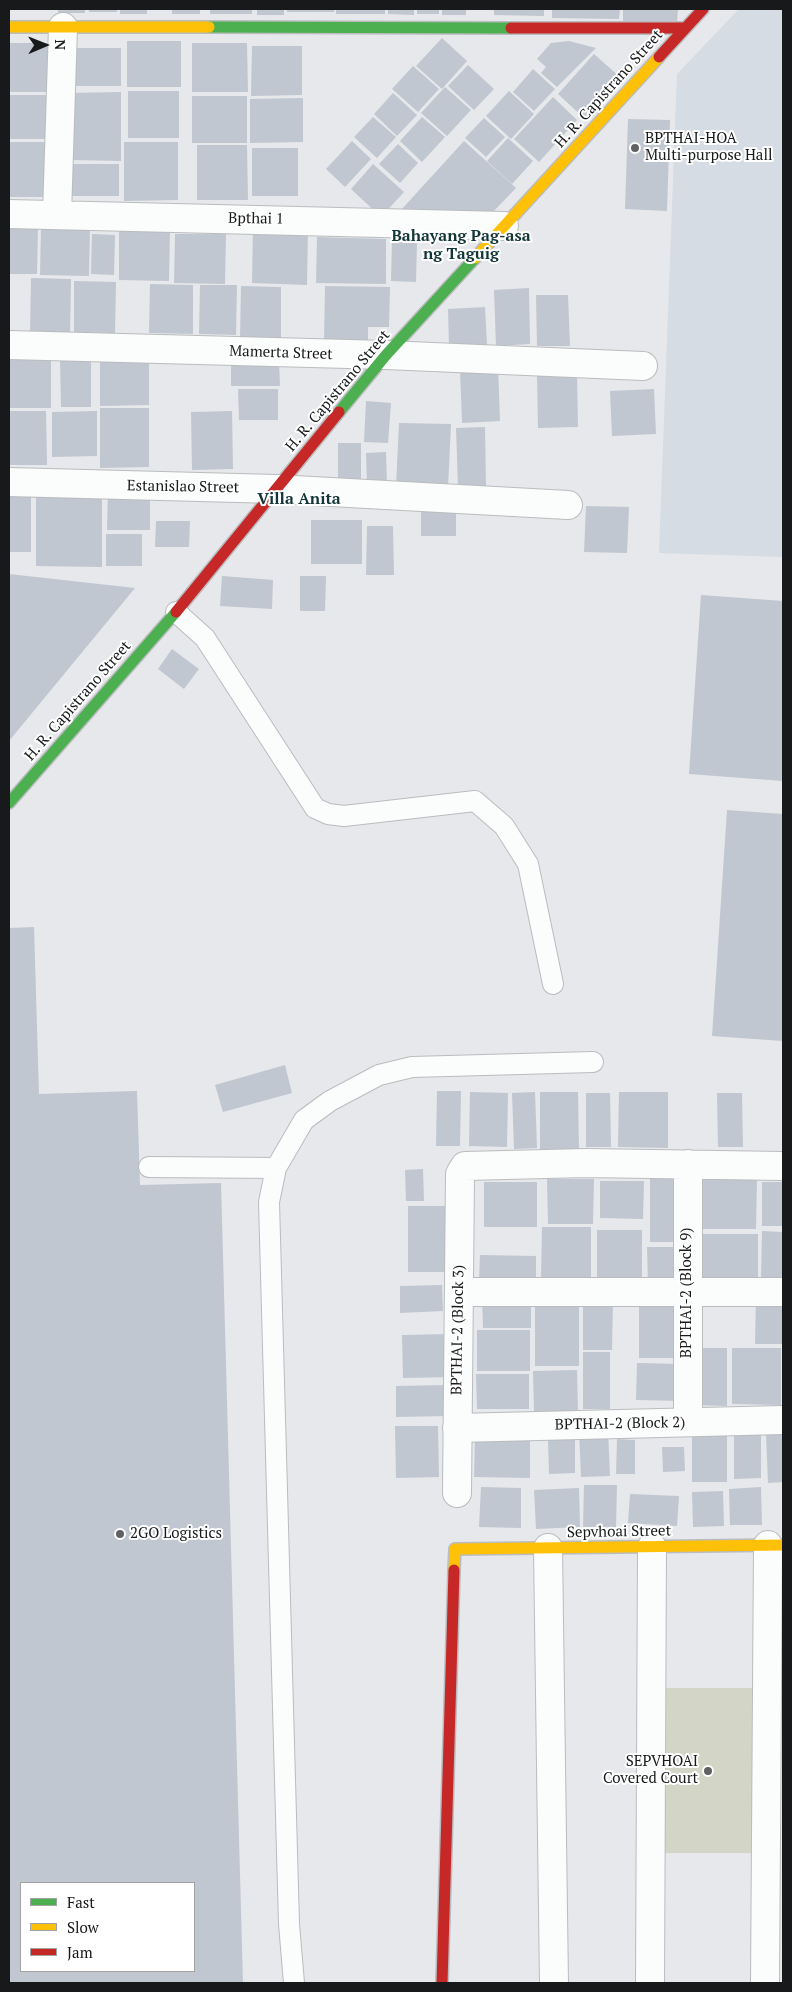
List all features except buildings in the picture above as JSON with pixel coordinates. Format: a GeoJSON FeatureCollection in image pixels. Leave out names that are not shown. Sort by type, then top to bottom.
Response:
{"type":"FeatureCollection","features":[{"type":"Feature","properties":{"kind":"street","name":"H. R. Capistrano Street"},"geometry":{"type":"LineString","coordinates":[[9,803],[176,612],[386,355],[703,9]]}},
{"type":"Feature","properties":{"kind":"street"},"geometry":{"type":"LineString","coordinates":[[9,27],[685,28]]}},
{"type":"Feature","properties":{"kind":"street"},"geometry":{"type":"LineString","coordinates":[[57,215],[63,27]]}},
{"type":"Feature","properties":{"kind":"street","name":"Bpthai 1"},"geometry":{"type":"LineString","coordinates":[[9,214],[504,226]]}},
{"type":"Feature","properties":{"kind":"street","name":"Mamerta Street"},"geometry":{"type":"LineString","coordinates":[[9,345],[386,355],[644,366]]}},
{"type":"Feature","properties":{"kind":"street","name":"Estanislao Street"},"geometry":{"type":"LineString","coordinates":[[9,482],[276,489],[568,505]]}},
{"type":"Feature","properties":{"kind":"street","name":"BPTHAI-2 (Block 3)"},"geometry":{"type":"LineString","coordinates":[[457,1493],[460,1174],[464,1167],[474,1164],[688,1164]]}},
{"type":"Feature","properties":{"kind":"street"},"geometry":{"type":"LineString","coordinates":[[688,1164],[783,1166]]}},
{"type":"Feature","properties":{"kind":"street","name":"BPTHAI-2 (Block 9)"},"geometry":{"type":"LineString","coordinates":[[688,1164],[688,1422]]}},
{"type":"Feature","properties":{"kind":"street"},"geometry":{"type":"LineString","coordinates":[[459,1292],[783,1292]]}},
{"type":"Feature","properties":{"kind":"street","name":"BPTHAI-2 (Block 2)"},"geometry":{"type":"LineString","coordinates":[[457,1428],[783,1420]]}},
{"type":"Feature","properties":{"kind":"street"},"geometry":{"type":"LineString","coordinates":[[765,1983],[776,1545]]}},
{"type":"Feature","properties":{"kind":"street","name":"Sepvhoai Street"},"geometry":{"type":"LineString","coordinates":[[442,1983],[456,1549],[776,1545]]}},
{"type":"Feature","properties":{"kind":"street"},"geometry":{"type":"LineString","coordinates":[[650,1983],[652,1547]]}},
{"type":"Feature","properties":{"kind":"street"},"geometry":{"type":"LineString","coordinates":[[548,1548],[554,1983]]}},
{"type":"Feature","properties":{"kind":"lane"},"geometry":{"type":"LineString","coordinates":[[176,612],[205,638],[315,808],[328,814],[344,816],[475,801],[504,826],[528,864],[554,984]]}},
{"type":"Feature","properties":{"kind":"lane"},"geometry":{"type":"LineString","coordinates":[[294,1983],[288,1904],[269,1202],[276,1168],[304,1120],[330,1101],[379,1075],[412,1067],[593,1062]]}},
{"type":"Feature","properties":{"kind":"lane"},"geometry":{"type":"LineString","coordinates":[[149,1167],[276,1168]]}},
{"type":"Feature","properties":{"kind":"shaded area"},"geometry":{"type":"Polygon","coordinates":[[[739,9],[783,9],[783,557],[659,553],[677,74],[739,9]]]}},
{"type":"Feature","properties":{"kind":"green space","name":"SEPVHOAI Covered Court"},"geometry":{"type":"Polygon","coordinates":[[[663,1688],[755,1688],[754,1853],[662,1853],[663,1688]]]}},
{"type":"Feature","properties":{"kind":"traffic: fast"},"geometry":{"type":"LineString","coordinates":[[209,27],[511,28]]}},
{"type":"Feature","properties":{"kind":"traffic: fast"},"geometry":{"type":"LineString","coordinates":[[339,412],[386,355],[475,258]]}},
{"type":"Feature","properties":{"kind":"traffic: fast"},"geometry":{"type":"LineString","coordinates":[[9,803],[176,612]]}},
{"type":"Feature","properties":{"kind":"traffic: slow"},"geometry":{"type":"LineString","coordinates":[[9,27],[209,27]]}},
{"type":"Feature","properties":{"kind":"traffic: slow"},"geometry":{"type":"LineString","coordinates":[[475,258],[659,57]]}},
{"type":"Feature","properties":{"kind":"traffic: slow"},"geometry":{"type":"LineString","coordinates":[[454,1570],[455,1549],[783,1545]]}},
{"type":"Feature","properties":{"kind":"traffic: jam"},"geometry":{"type":"LineString","coordinates":[[659,57],[703,9]]}},
{"type":"Feature","properties":{"kind":"traffic: jam"},"geometry":{"type":"LineString","coordinates":[[511,28],[685,28]]}},
{"type":"Feature","properties":{"kind":"traffic: jam"},"geometry":{"type":"LineString","coordinates":[[176,612],[339,412]]}},
{"type":"Feature","properties":{"kind":"traffic: jam"},"geometry":{"type":"LineString","coordinates":[[442,1983],[454,1570]]}},
{"type":"Feature","properties":{"kind":"place","name":"BPTHAI-HOA Multi-purpose Hall"},"geometry":{"type":"Point","coordinates":[635,148]}},
{"type":"Feature","properties":{"kind":"place","name":"2GO Logistics"},"geometry":{"type":"Point","coordinates":[120,1534]}},
{"type":"Feature","properties":{"kind":"place","name":"SEPVHOAI Covered Court"},"geometry":{"type":"Point","coordinates":[708,1771]}},
{"type":"Feature","properties":{"kind":"district","name":"Bahayang Pag-asa ng Taguig"},"geometry":{"type":"Point","coordinates":[461,245]}},
{"type":"Feature","properties":{"kind":"district","name":"Villa Anita"},"geometry":{"type":"Point","coordinates":[299,499]}}]}
